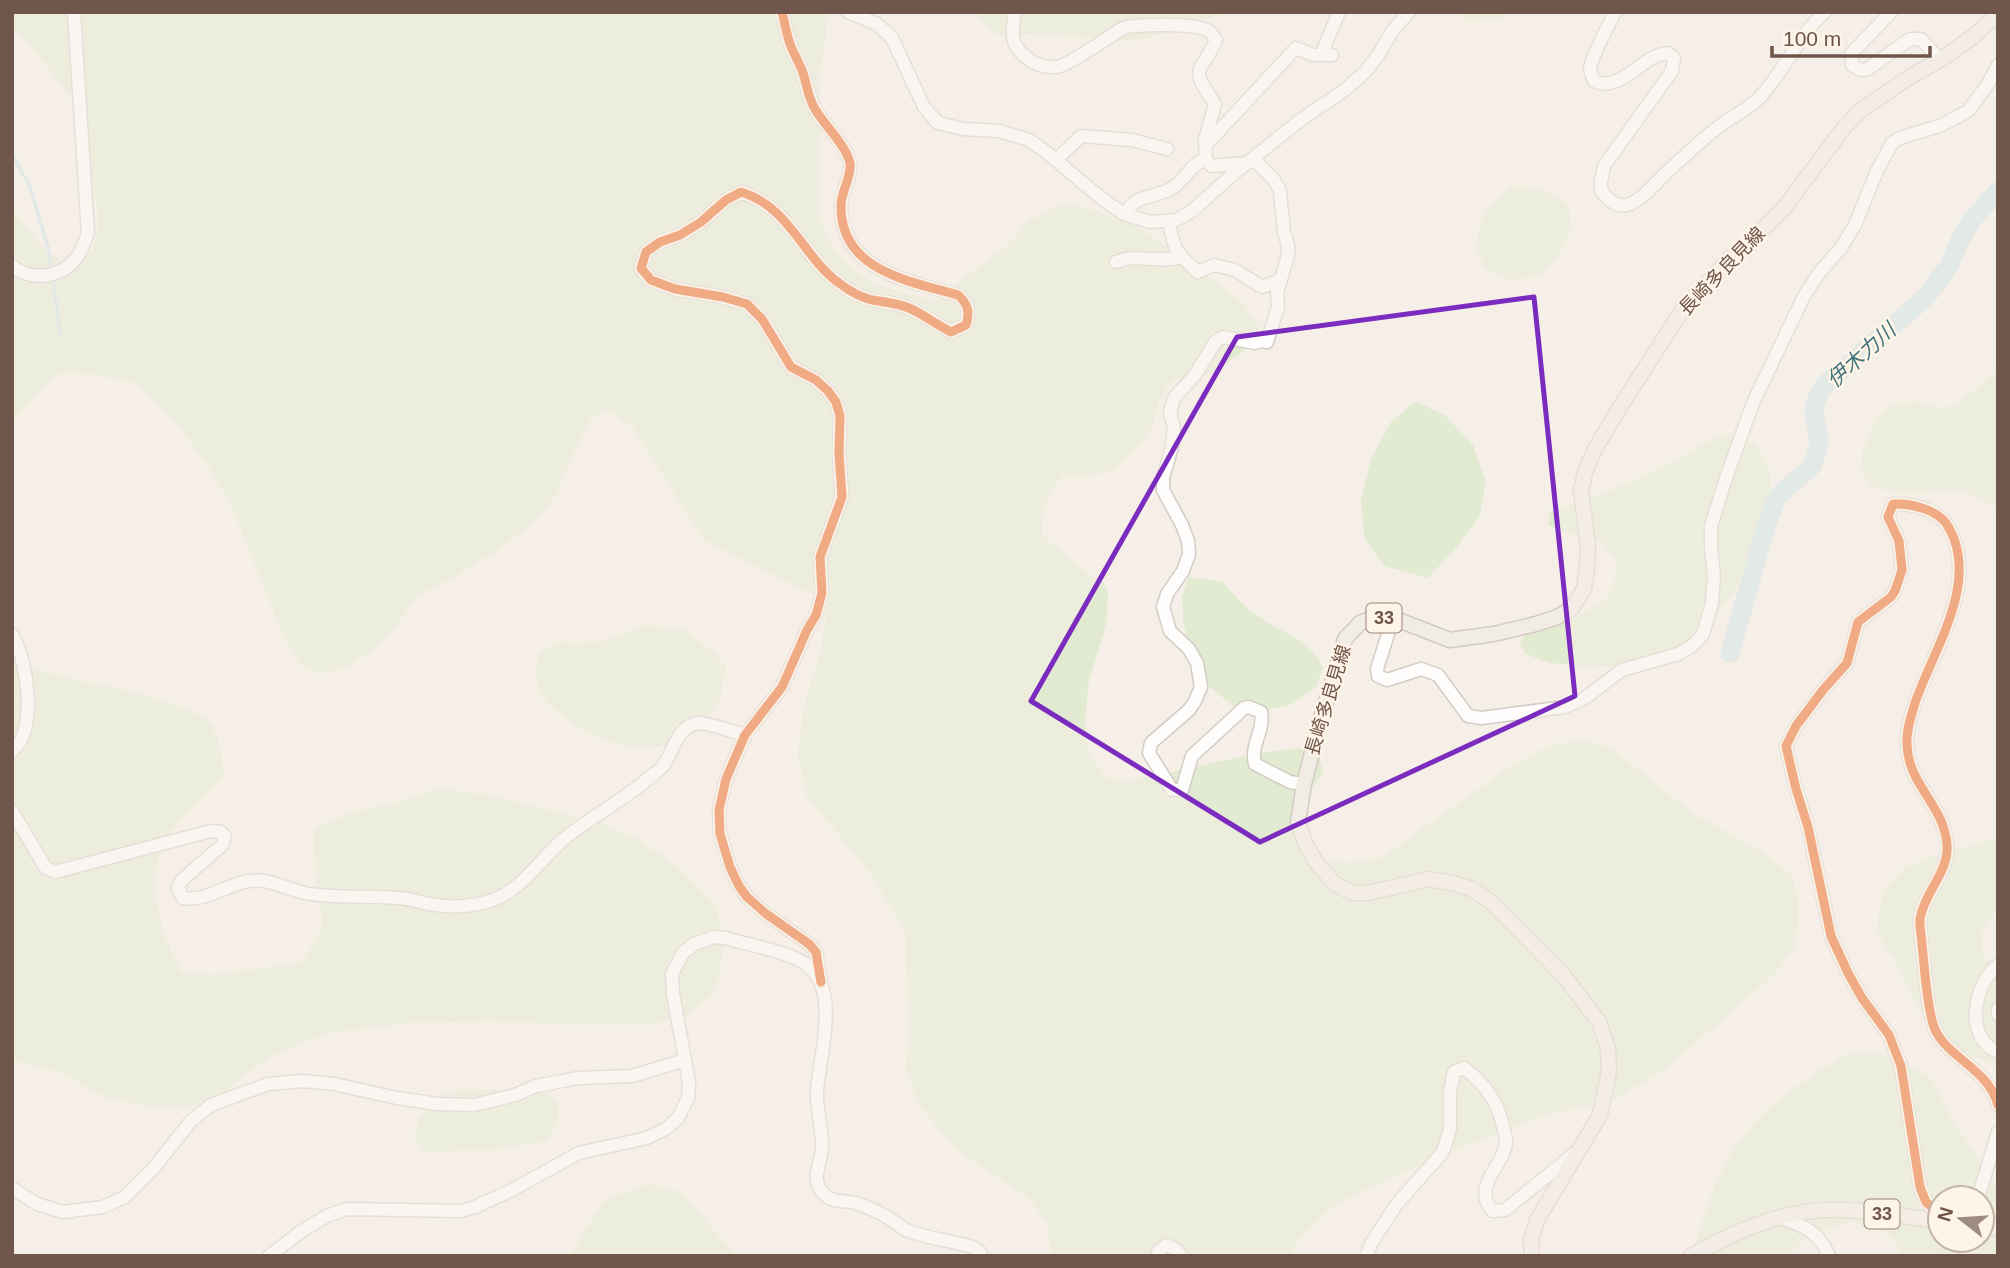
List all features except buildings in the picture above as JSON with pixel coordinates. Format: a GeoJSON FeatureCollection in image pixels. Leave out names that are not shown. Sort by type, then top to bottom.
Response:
{"type":"FeatureCollection","features":[{"type":"Feature","properties":{"kind":"main road","name":"長崎多良見線"},"geometry":{"type":"LineString","coordinates":[[1532,1256],[1531,1240],[1536,1220],[1600,1115],[1609,1071],[1608,1049],[1599,1022],[1557,968],[1491,902],[1472,889],[1428,879],[1368,893],[1353,893],[1335,884],[1316,862],[1306,845],[1298,822],[1304,784],[1345,639],[1360,623],[1372,618],[1393,618],[1450,640],[1483,636],[1536,624],[1558,617],[1571,609],[1584,590],[1587,570],[1588,546],[1581,491],[1585,472],[1595,449],[1666,332],[1696,293],[1784,208],[1843,129],[1861,110],[1974,36],[1998,13]]}},
{"type":"Feature","properties":{"kind":"main road","name":"33"},"geometry":{"type":"LineString","coordinates":[[1691,1256],[1727,1236],[1780,1217],[1823,1210],[1862,1211],[1926,1219]]}},
{"type":"Feature","properties":{"kind":"street"},"geometry":{"type":"LineString","coordinates":[[12,266],[33,276],[59,272],[80,253],[88,233],[74,12]]}},
{"type":"Feature","properties":{"kind":"street"},"geometry":{"type":"LineString","coordinates":[[782,12],[810,99],[850,165],[841,203],[842,222],[848,237],[861,256],[884,273],[958,295],[965,302],[969,315],[966,325],[951,332],[909,308],[886,301],[870,300],[853,292],[836,281],[766,203],[741,192],[726,200],[701,222],[646,251],[641,268],[651,280],[675,289],[747,304],[762,319],[791,367],[816,380],[828,391],[841,416],[839,453],[842,497],[820,557],[822,593],[816,615],[782,687],[745,735],[726,779],[719,810],[720,834],[730,867],[747,897],[809,944],[816,953],[827,1005],[817,1091],[822,1130],[822,1151],[816,1174],[819,1189],[829,1199],[863,1205],[909,1231],[970,1246],[982,1256]]}},
{"type":"Feature","properties":{"kind":"street"},"geometry":{"type":"LineString","coordinates":[[848,12],[877,24],[892,38],[924,107],[939,122],[963,129],[999,131],[1029,140],[1124,214],[1150,222],[1176,220],[1192,211],[1304,118],[1345,90],[1366,71],[1392,31],[1409,12]]}},
{"type":"Feature","properties":{"kind":"street"},"geometry":{"type":"LineString","coordinates":[[1016,12],[1012,39],[1020,53],[1046,67],[1060,67],[1123,28],[1134,25],[1194,27],[1209,31],[1216,40],[1198,74],[1200,82],[1215,104],[1205,140],[1205,153],[1212,166],[1251,161],[1274,180],[1280,191],[1288,255],[1277,293],[1278,307],[1267,342],[1255,343],[1223,337],[1216,341],[1195,375],[1174,398],[1170,413],[1174,428],[1163,489],[1182,525],[1189,554],[1184,571],[1167,594],[1163,607],[1170,631],[1188,649],[1196,663],[1201,687],[1189,710],[1151,743],[1149,753],[1171,790],[1182,790],[1192,756],[1244,708],[1249,707],[1261,712],[1264,721],[1252,754],[1255,764],[1290,782],[1304,784]]}},
{"type":"Feature","properties":{"kind":"street"},"geometry":{"type":"LineString","coordinates":[[1124,214],[1130,205],[1140,198],[1169,190],[1180,182],[1296,48],[1313,55],[1327,55],[1339,12]]}},
{"type":"Feature","properties":{"kind":"street"},"geometry":{"type":"LineString","coordinates":[[1615,12],[1590,71],[1594,81],[1601,85],[1615,82],[1656,56],[1668,53],[1674,58],[1672,71],[1604,166],[1601,191],[1608,200],[1617,205],[1627,205],[1646,193],[1719,127],[1757,100],[1813,22],[1825,12]]}},
{"type":"Feature","properties":{"kind":"street"},"geometry":{"type":"LineString","coordinates":[[1891,12],[1854,49],[1851,54],[1852,65],[1861,70],[1868,69],[1910,40],[1921,39],[1940,60]]}},
{"type":"Feature","properties":{"kind":"street"},"geometry":{"type":"LineString","coordinates":[[1393,618],[1377,669],[1378,676],[1387,680],[1421,668],[1438,675],[1468,716],[1482,718],[1565,707],[1585,698],[1622,670],[1678,654],[1692,646],[1703,634],[1712,603],[1714,576],[1711,526],[1726,478],[1753,403],[1804,296],[1855,225],[1877,170],[1892,143],[1942,125],[1968,111],[1998,65]]}},
{"type":"Feature","properties":{"kind":"street"},"geometry":{"type":"LineString","coordinates":[[1056,160],[1081,136],[1132,140],[1167,149]]}},
{"type":"Feature","properties":{"kind":"street"},"geometry":{"type":"LineString","coordinates":[[1169,221],[1173,246],[1198,272],[1214,265],[1235,270],[1262,287],[1281,280]]}},
{"type":"Feature","properties":{"kind":"street"},"geometry":{"type":"LineString","coordinates":[[1116,262],[1126,258],[1167,261],[1181,257]]}},
{"type":"Feature","properties":{"kind":"street"},"geometry":{"type":"LineString","coordinates":[[1926,1202],[1920,1187],[1901,1066],[1892,1043],[1862,998],[1831,936],[1808,827],[1786,746],[1796,726],[1847,663],[1858,622],[1895,592],[1902,570],[1899,541],[1888,517],[1893,504],[1902,504],[1940,516],[1954,537],[1960,563],[1958,590],[1949,620],[1919,693],[1908,727],[1906,744],[1909,768],[1941,817],[1948,849],[1939,878],[1927,898],[1920,920],[1934,1027],[1944,1043],[1985,1079],[1998,1105]]}},
{"type":"Feature","properties":{"kind":"street"},"geometry":{"type":"LineString","coordinates":[[12,634],[23,662],[28,718],[22,740],[12,751]]}},
{"type":"Feature","properties":{"kind":"street"},"geometry":{"type":"LineString","coordinates":[[12,811],[46,867],[55,872],[211,831],[221,832],[225,837],[222,845],[181,881],[178,888],[183,898],[192,900],[253,880],[306,894],[401,898],[460,908],[496,899],[509,892],[563,840],[663,767],[680,734],[686,728],[699,723],[745,735]]}},
{"type":"Feature","properties":{"kind":"street"},"geometry":{"type":"LineString","coordinates":[[268,1256],[303,1230],[346,1209],[461,1211],[510,1191],[579,1153],[647,1138],[667,1128],[678,1118],[688,1098],[689,1082],[672,975],[684,953],[694,944],[714,937],[726,938],[798,959],[811,968],[821,982]]}},
{"type":"Feature","properties":{"kind":"street"},"geometry":{"type":"LineString","coordinates":[[1998,965],[1993,968],[1981,989],[1975,1014],[1981,1038],[1989,1048],[1998,1052]]}},
{"type":"Feature","properties":{"kind":"street"},"geometry":{"type":"LineString","coordinates":[[12,1188],[37,1204],[63,1212],[103,1207],[125,1198],[153,1169],[191,1121],[211,1105],[268,1084],[303,1081],[334,1084],[437,1104],[474,1105],[515,1095],[536,1086],[578,1079],[632,1076],[685,1060]]}},
{"type":"Feature","properties":{"kind":"street"},"geometry":{"type":"LineString","coordinates":[[1366,1256],[1396,1205],[1443,1152],[1450,1129],[1450,1091],[1454,1072],[1464,1068],[1474,1076],[1496,1105],[1506,1139],[1505,1148],[1493,1169],[1485,1194],[1486,1203],[1493,1210],[1505,1210],[1580,1149]]}},
{"type":"Feature","properties":{"kind":"street"},"geometry":{"type":"LineString","coordinates":[[1983,1184],[1998,1132]]}},
{"type":"Feature","properties":{"kind":"street"},"geometry":{"type":"LineString","coordinates":[[1780,1217],[1811,1230],[1829,1256]]}},
{"type":"Feature","properties":{"kind":"street"},"geometry":{"type":"LineString","coordinates":[[1157,1256],[1166,1245],[1181,1256]]}},
{"type":"Feature","properties":{"kind":"highlighted area"},"geometry":{"type":"Polygon","coordinates":[[[1534,297],[1575,696],[1260,842],[1031,701],[1237,337],[1534,297]]]}},
{"type":"Feature","properties":{"kind":"green space"},"geometry":{"type":"Polygon","coordinates":[[[12,12],[829,12],[820,72],[820,218],[833,248],[854,270],[875,284],[933,301],[1001,251],[1030,221],[1061,204],[1090,209],[1136,225],[1244,304],[1259,327],[1254,343],[1212,374],[1171,381],[1159,402],[1152,427],[1139,446],[1116,469],[1085,477],[1063,476],[1052,490],[1046,504],[1043,536],[1103,582],[1108,593],[1106,626],[1089,680],[1085,723],[1090,755],[1107,778],[1129,781],[1259,753],[1300,748],[1319,756],[1323,772],[1306,798],[1296,830],[1309,851],[1327,861],[1350,863],[1381,858],[1514,764],[1554,744],[1587,741],[1612,749],[1694,814],[1765,854],[1791,875],[1798,895],[1799,918],[1795,946],[1776,973],[1664,1070],[1616,1099],[1539,1117],[1453,1151],[1339,1202],[1299,1240],[1290,1256],[1050,1256],[1048,1225],[1030,1199],[960,1153],[920,1106],[906,1071],[909,1026],[905,931],[867,869],[807,797],[798,754],[804,707],[821,648],[828,602],[704,540],[633,428],[616,414],[603,411],[589,422],[558,492],[539,517],[501,548],[417,596],[396,627],[375,649],[344,668],[320,674],[303,667],[285,639],[232,507],[206,463],[176,422],[137,383],[67,372],[52,377],[12,420],[12,208],[41,246],[66,264],[82,259],[93,249],[99,224],[86,138],[69,94],[31,46],[12,28],[12,12]]]}},
{"type":"Feature","properties":{"kind":"green space"},"geometry":{"type":"Polygon","coordinates":[[[976,12],[1230,12],[1151,37],[1128,41],[1030,34],[998,35],[976,12]]]}},
{"type":"Feature","properties":{"kind":"green space"},"geometry":{"type":"Polygon","coordinates":[[[1459,12],[1509,12],[1502,18],[1467,21],[1459,12]]]}},
{"type":"Feature","properties":{"kind":"green space"},"geometry":{"type":"Polygon","coordinates":[[[1510,187],[1541,190],[1568,205],[1572,229],[1559,256],[1540,276],[1510,280],[1485,269],[1476,248],[1480,222],[1492,204],[1510,187]]]}},
{"type":"Feature","properties":{"kind":"green space"},"geometry":{"type":"Polygon","coordinates":[[[1998,370],[1998,508],[1963,491],[1896,493],[1873,486],[1860,472],[1863,450],[1875,419],[1893,404],[1918,402],[1938,408],[1955,406],[1998,370]]]}},
{"type":"Feature","properties":{"kind":"green space"},"geometry":{"type":"Polygon","coordinates":[[[1415,401],[1445,415],[1473,445],[1486,482],[1480,516],[1457,547],[1428,578],[1384,566],[1364,537],[1361,500],[1371,459],[1390,423],[1415,401]]]}},
{"type":"Feature","properties":{"kind":"green space"},"geometry":{"type":"Polygon","coordinates":[[[1739,433],[1759,449],[1768,468],[1771,485],[1757,540],[1735,592],[1693,644],[1628,665],[1596,667],[1550,663],[1525,654],[1520,642],[1530,629],[1564,623],[1605,600],[1615,582],[1616,559],[1602,542],[1548,525],[1550,512],[1617,488],[1678,459],[1716,437],[1739,433]]]}},
{"type":"Feature","properties":{"kind":"green space"},"geometry":{"type":"Polygon","coordinates":[[[1189,577],[1223,582],[1254,613],[1304,644],[1323,668],[1316,687],[1290,705],[1262,711],[1233,706],[1203,681],[1192,655],[1183,621],[1182,597],[1189,577]]]}},
{"type":"Feature","properties":{"kind":"green space"},"geometry":{"type":"Polygon","coordinates":[[[646,625],[687,631],[726,667],[720,699],[697,731],[674,746],[636,748],[606,741],[583,730],[551,707],[539,693],[536,672],[540,652],[557,642],[602,642],[646,625]]]}},
{"type":"Feature","properties":{"kind":"green space"},"geometry":{"type":"Polygon","coordinates":[[[12,661],[163,701],[184,708],[211,725],[219,744],[224,777],[184,816],[166,840],[155,878],[159,917],[182,973],[211,975],[301,963],[315,942],[323,922],[317,888],[313,829],[356,811],[396,803],[439,788],[482,794],[599,822],[639,840],[679,868],[716,905],[723,937],[720,977],[714,993],[687,1016],[650,1025],[491,1021],[406,1023],[325,1034],[271,1056],[215,1100],[185,1108],[146,1106],[104,1097],[64,1074],[12,1060],[12,661]]]}},
{"type":"Feature","properties":{"kind":"green space"},"geometry":{"type":"Polygon","coordinates":[[[1998,838],[1998,907],[1981,933],[1983,956],[1998,966],[1998,1063],[1995,1064],[1962,1053],[1929,1031],[1894,959],[1876,932],[1883,892],[1906,867],[1941,853],[1998,838]]]}},
{"type":"Feature","properties":{"kind":"green space"},"geometry":{"type":"Polygon","coordinates":[[[1850,1052],[1884,1053],[1931,1078],[1955,1124],[1994,1184],[1926,1184],[1926,1254],[1996,1254],[1996,1187],[1998,1256],[1901,1256],[1898,1246],[1887,1233],[1850,1221],[1806,1238],[1787,1256],[1692,1256],[1707,1206],[1728,1159],[1752,1126],[1798,1085],[1850,1052]]]}},
{"type":"Feature","properties":{"kind":"green space"},"geometry":{"type":"Polygon","coordinates":[[[467,1089],[545,1092],[558,1102],[559,1120],[548,1141],[489,1150],[423,1152],[414,1136],[420,1116],[442,1094],[467,1089]]]}},
{"type":"Feature","properties":{"kind":"green space"},"geometry":{"type":"Polygon","coordinates":[[[649,1184],[681,1192],[736,1256],[572,1256],[581,1236],[605,1200],[649,1184]]]}},
{"type":"Feature","properties":{"kind":"waterway"},"geometry":{"type":"LineString","coordinates":[[12,154],[30,187],[48,247],[51,271]]}},
{"type":"Feature","properties":{"kind":"waterway","name":"伊木力川"},"geometry":{"type":"LineString","coordinates":[[1730,653],[1777,497],[1812,466],[1819,444],[1814,409],[1819,393],[1827,383],[1926,297],[1949,266],[1972,220],[1998,191]]}},
{"type":"Feature","properties":{"kind":"waterway"},"geometry":{"type":"LineString","coordinates":[[53,278],[60,335]]}},
{"type":"Feature","properties":{"kind":"cycle path"},"geometry":{"type":"LineString","coordinates":[[782,12],[789,40],[813,105],[848,156],[849,173],[841,205],[844,227],[852,245],[865,259],[881,270],[958,295],[968,312],[966,325],[951,332],[909,308],[854,293],[826,272],[772,209],[741,192],[726,200],[701,222],[646,252],[641,268],[651,280],[675,289],[747,304],[762,319],[791,367],[816,380],[828,391],[836,402],[840,416],[842,497],[820,557],[822,593],[816,615],[782,687],[745,735],[726,779],[719,810],[720,834],[739,886],[765,913],[809,944],[816,952],[821,982]]}},
{"type":"Feature","properties":{"kind":"cycle path"},"geometry":{"type":"LineString","coordinates":[[1926,1202],[1920,1187],[1901,1066],[1889,1035],[1862,998],[1831,936],[1808,827],[1786,746],[1796,726],[1847,663],[1858,622],[1895,591],[1902,570],[1899,541],[1888,517],[1893,504],[1917,506],[1932,512],[1945,522],[1957,549],[1957,594],[1942,639],[1915,703],[1907,734],[1913,772],[1940,818],[1947,845],[1944,864],[1922,909],[1920,925],[1927,995],[1933,1024],[1946,1045],[1985,1081],[1998,1105]]}}]}
